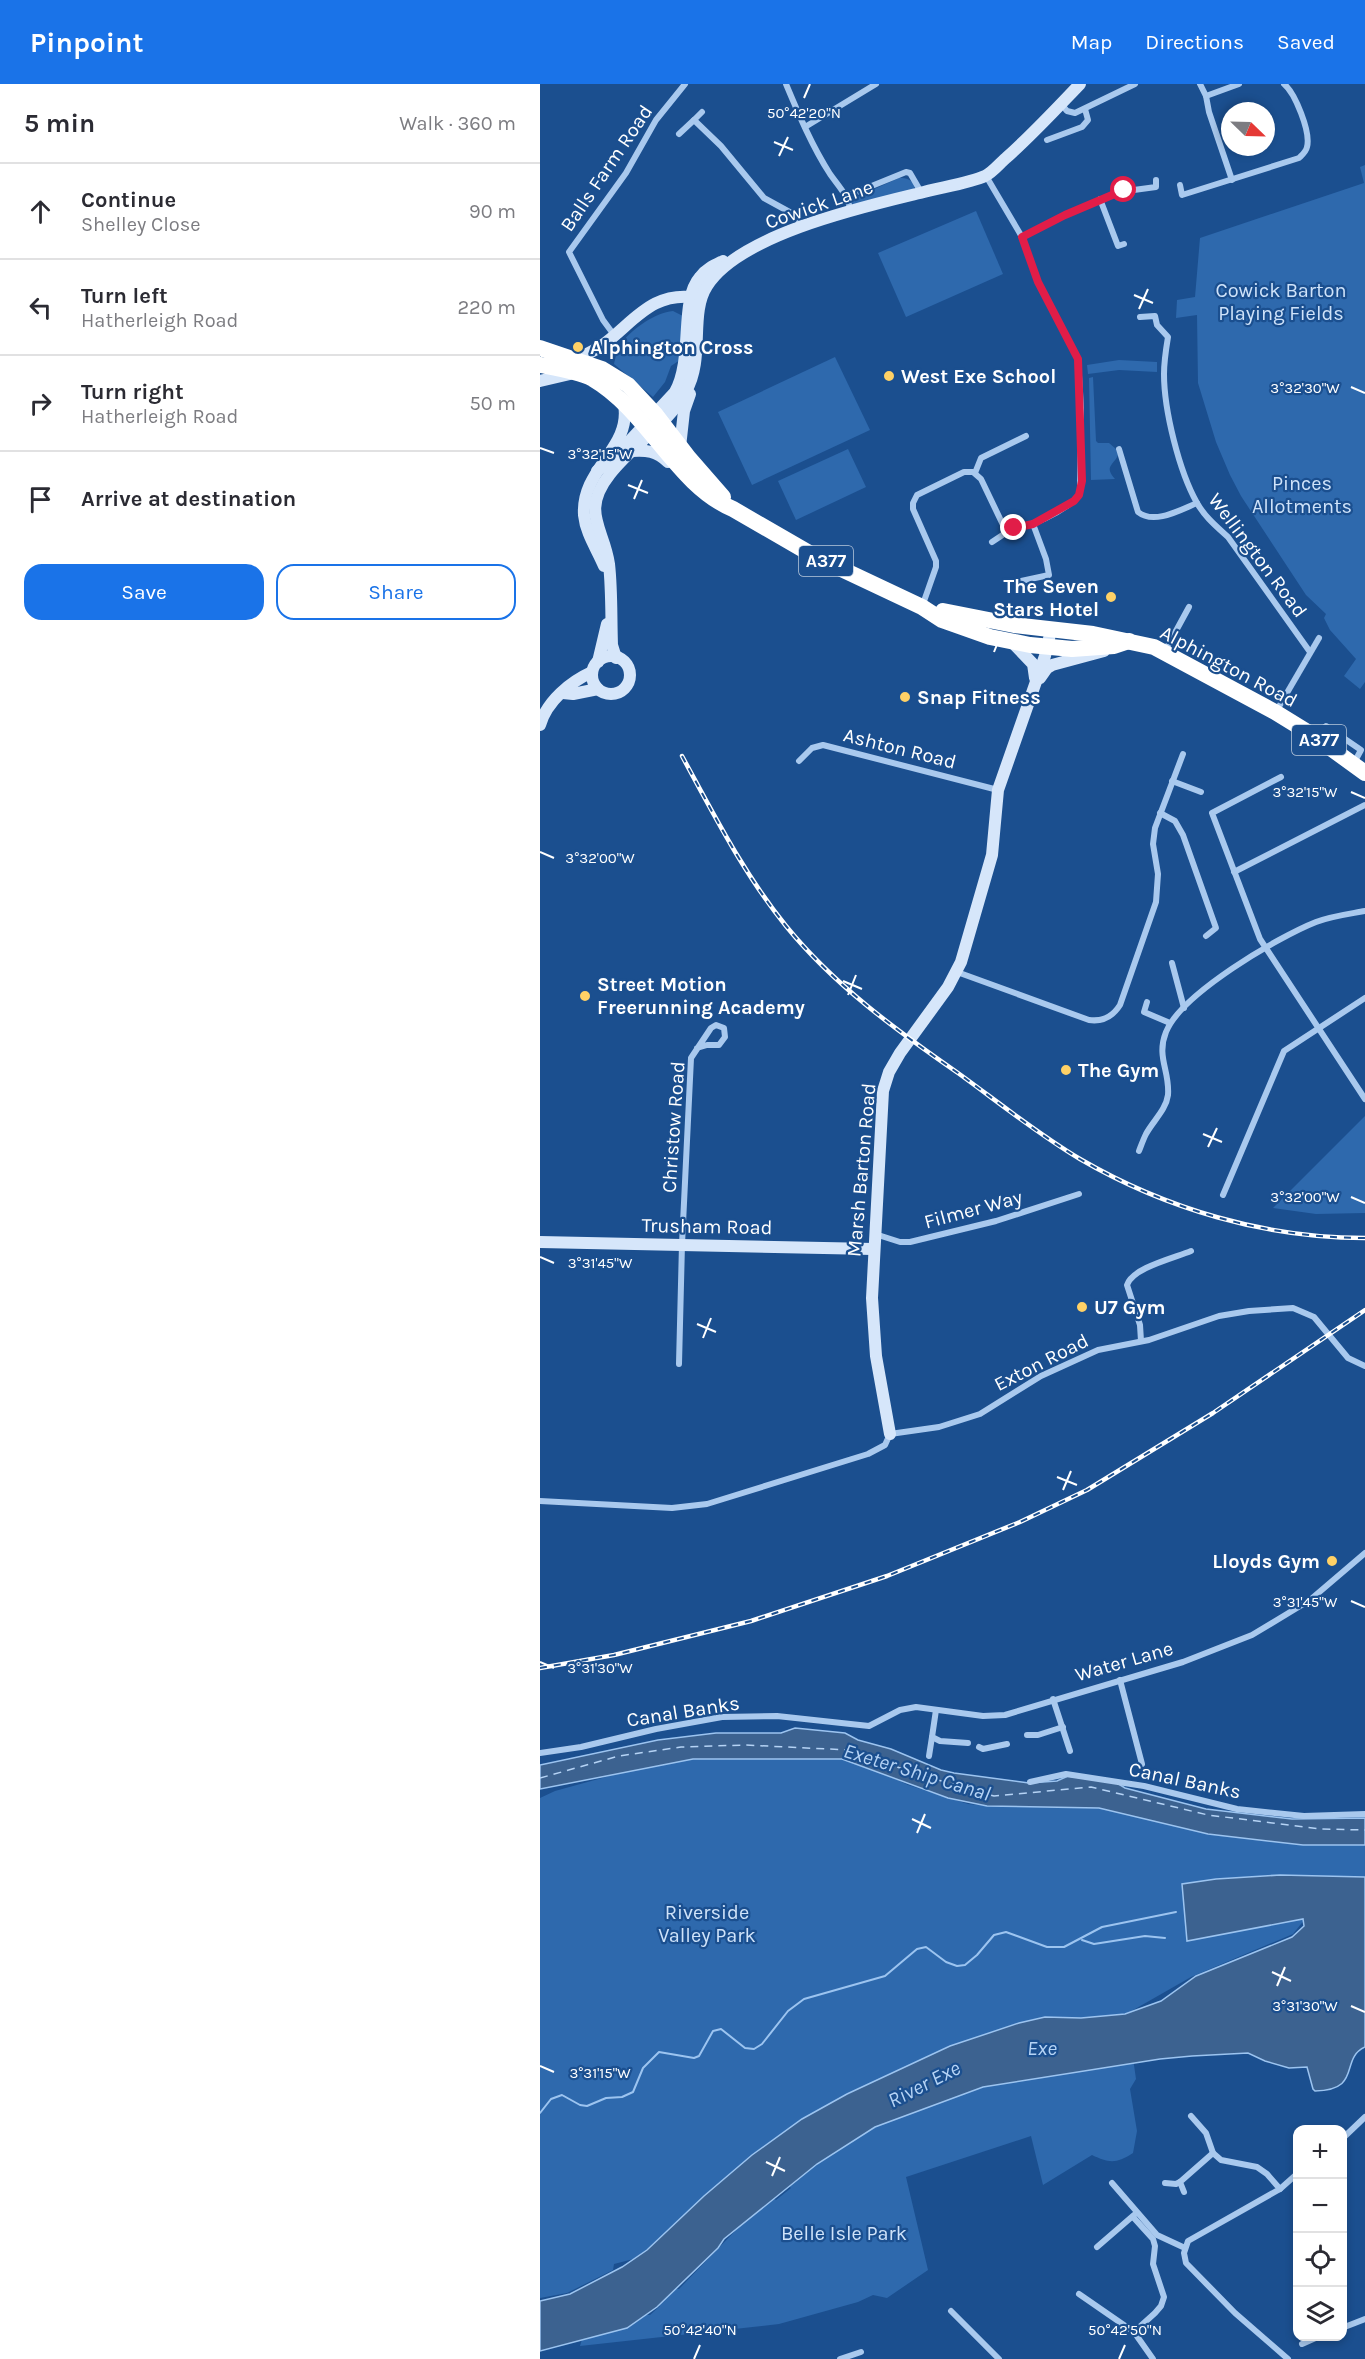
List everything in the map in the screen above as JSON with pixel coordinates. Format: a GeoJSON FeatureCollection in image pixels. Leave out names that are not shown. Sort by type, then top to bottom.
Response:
{"type":"FeatureCollection","features":[{"type":"Feature","properties":{"kind":"highway","name":"Alphington Road"},"geometry":{"type":"LineString","coordinates":[[541,353],[576,366],[602,369],[628,385],[696,484],[720,503],[816,556],[922,606],[942,620],[990,637],[1045,650],[1072,650],[1121,644]]}},
{"type":"Feature","properties":{"kind":"highway","name":"Alphington Road"},"geometry":{"type":"LineString","coordinates":[[576,366],[624,404],[654,424],[680,447],[734,509]]}},
{"type":"Feature","properties":{"kind":"highway","name":"Alphington Road"},"geometry":{"type":"LineString","coordinates":[[922,606],[1014,625],[1093,634],[1121,644],[1165,651],[1275,712],[1314,736],[1359,769]]}},
{"type":"Feature","properties":{"kind":"street","name":"Balls Farm Road"},"geometry":{"type":"LineString","coordinates":[[614,334],[603,321],[569,252],[626,173],[656,120],[685,84]]}},
{"type":"Feature","properties":{"kind":"street"},"geometry":{"type":"LineString","coordinates":[[786,84],[805,127],[831,174],[848,196],[851,211]]}},
{"type":"Feature","properties":{"kind":"street"},"geometry":{"type":"LineString","coordinates":[[805,127],[876,84]]}},
{"type":"Feature","properties":{"kind":"street"},"geometry":{"type":"LineString","coordinates":[[1006,529],[1033,524],[1074,501],[1079,495],[1082,481],[1081,408],[1078,359],[1038,282],[1022,237],[986,176],[1080,84]]}},
{"type":"Feature","properties":{"kind":"street"},"geometry":{"type":"LineString","coordinates":[[1061,104],[1067,111],[1075,113],[1135,84]]}},
{"type":"Feature","properties":{"kind":"street"},"geometry":{"type":"LineString","coordinates":[[1200,84],[1206,96],[1209,112],[1232,180]]}},
{"type":"Feature","properties":{"kind":"street"},"geometry":{"type":"LineString","coordinates":[[1206,96],[1239,84]]}},
{"type":"Feature","properties":{"kind":"street"},"geometry":{"type":"LineString","coordinates":[[1180,185],[1182,195],[1299,158],[1307,148],[1306,134],[1296,99],[1284,84]]}},
{"type":"Feature","properties":{"kind":"street"},"geometry":{"type":"LineString","coordinates":[[1047,140],[1082,128],[1088,120],[1086,109]]}},
{"type":"Feature","properties":{"kind":"street"},"geometry":{"type":"LineString","coordinates":[[679,134],[702,111]]}},
{"type":"Feature","properties":{"kind":"street"},"geometry":{"type":"LineString","coordinates":[[694,120],[721,146],[764,198],[795,215],[802,227]]}},
{"type":"Feature","properties":{"kind":"street","name":"Cowick Lane"},"geometry":{"type":"LineString","coordinates":[[848,196],[906,172],[921,192]]}},
{"type":"Feature","properties":{"kind":"street","name":"Cowick Lane"},"geometry":{"type":"LineString","coordinates":[[696,298],[696,282],[705,271],[729,257],[733,259],[802,227],[851,211],[986,176]]}},
{"type":"Feature","properties":{"kind":"street"},"geometry":{"type":"LineString","coordinates":[[1022,237],[1100,199],[1124,190],[1156,183],[1156,195]]}},
{"type":"Feature","properties":{"kind":"street"},"geometry":{"type":"LineString","coordinates":[[1100,199],[1121,245],[1110,250]]}},
{"type":"Feature","properties":{"kind":"street"},"geometry":{"type":"LineString","coordinates":[[540,381],[576,366],[633,319],[662,300],[676,296],[696,298]]}},
{"type":"Feature","properties":{"kind":"street"},"geometry":{"type":"LineString","coordinates":[[680,447],[684,411],[696,360],[696,298]]}},
{"type":"Feature","properties":{"kind":"street"},"geometry":{"type":"LineString","coordinates":[[616,658],[612,645],[610,579],[606,548],[600,538],[596,520],[596,500],[610,473],[632,452],[675,392],[683,374],[696,298]]}},
{"type":"Feature","properties":{"kind":"street","name":"Wellington Road"},"geometry":{"type":"LineString","coordinates":[[1140,317],[1155,316],[1157,326],[1168,337],[1164,373],[1165,399],[1176,445],[1197,503],[1214,526],[1228,537],[1310,652]]}},
{"type":"Feature","properties":{"kind":"street"},"geometry":{"type":"LineString","coordinates":[[602,369],[600,361],[603,345]]}},
{"type":"Feature","properties":{"kind":"street"},"geometry":{"type":"LineString","coordinates":[[597,471],[680,403],[692,381]]}},
{"type":"Feature","properties":{"kind":"street"},"geometry":{"type":"LineString","coordinates":[[610,579],[589,536],[584,515],[585,496],[597,471],[624,429],[626,414],[624,404]]}},
{"type":"Feature","properties":{"kind":"street"},"geometry":{"type":"LineString","coordinates":[[975,473],[981,458],[1026,435]]}},
{"type":"Feature","properties":{"kind":"street"},"geometry":{"type":"LineString","coordinates":[[1119,449],[1138,512],[1154,518],[1197,503]]}},
{"type":"Feature","properties":{"kind":"street"},"geometry":{"type":"LineString","coordinates":[[632,452],[643,450],[658,454],[683,480],[696,484]]}},
{"type":"Feature","properties":{"kind":"street"},"geometry":{"type":"LineString","coordinates":[[922,606],[935,572],[936,561],[913,510],[917,495],[964,472],[975,473],[981,478],[1006,529]]}},
{"type":"Feature","properties":{"kind":"street"},"geometry":{"type":"LineString","coordinates":[[1016,582],[1049,575],[1046,559],[1033,524]]}},
{"type":"Feature","properties":{"kind":"street"},"geometry":{"type":"LineString","coordinates":[[992,542],[1004,534],[1006,529]]}},
{"type":"Feature","properties":{"kind":"street"},"geometry":{"type":"LineString","coordinates":[[1165,651],[1190,607]]}},
{"type":"Feature","properties":{"kind":"street"},"geometry":{"type":"LineString","coordinates":[[598,689],[592,678],[611,611]]}},
{"type":"Feature","properties":{"kind":"street"},"geometry":{"type":"LineString","coordinates":[[1014,625],[1039,636],[1045,650]]}},
{"type":"Feature","properties":{"kind":"street","name":"Marsh Barton Road"},"geometry":{"type":"LineString","coordinates":[[890,1434],[876,1356],[872,1298],[880,1121],[886,1080],[900,1053],[957,972],[992,855],[998,790],[1034,688],[1051,630]]}},
{"type":"Feature","properties":{"kind":"street"},"geometry":{"type":"LineString","coordinates":[[1275,712],[1319,638]]}},
{"type":"Feature","properties":{"kind":"street","name":"Marsh Barton Road"},"geometry":{"type":"LineString","coordinates":[[1012,642],[1033,664],[1036,673],[1034,688]]}},
{"type":"Feature","properties":{"kind":"street","name":"Marsh Barton Road"},"geometry":{"type":"LineString","coordinates":[[1034,688],[1047,668],[1121,644]]}},
{"type":"Feature","properties":{"kind":"street"},"geometry":{"type":"LineString","coordinates":[[540,725],[545,712],[573,681],[607,657],[624,662],[628,668],[629,679],[621,691],[611,694],[598,689],[573,694],[563,693]]}},
{"type":"Feature","properties":{"kind":"street","name":"Ashton Road"},"geometry":{"type":"LineString","coordinates":[[799,761],[812,748],[823,745],[998,790]]}},
{"type":"Feature","properties":{"kind":"street"},"geometry":{"type":"LineString","coordinates":[[957,972],[1084,1019],[1101,1021],[1110,1016],[1120,1005],[1156,902],[1158,874],[1153,844],[1161,813],[1183,754]]}},
{"type":"Feature","properties":{"kind":"street"},"geometry":{"type":"LineString","coordinates":[[1281,777],[1212,813],[1265,948],[1365,1099]]}},
{"type":"Feature","properties":{"kind":"street"},"geometry":{"type":"LineString","coordinates":[[1172,781],[1201,792]]}},
{"type":"Feature","properties":{"kind":"street"},"geometry":{"type":"LineString","coordinates":[[1234,872],[1365,805]]}},
{"type":"Feature","properties":{"kind":"street"},"geometry":{"type":"LineString","coordinates":[[1161,813],[1175,821],[1183,835],[1216,928],[1206,936]]}},
{"type":"Feature","properties":{"kind":"street"},"geometry":{"type":"LineString","coordinates":[[1139,1151],[1146,1134],[1161,1113],[1167,1099],[1167,1081],[1161,1056],[1165,1034],[1170,1023],[1184,1008],[1217,981],[1286,936],[1316,922],[1365,911]]}},
{"type":"Feature","properties":{"kind":"street"},"geometry":{"type":"LineString","coordinates":[[1172,963],[1184,1008]]}},
{"type":"Feature","properties":{"kind":"street"},"geometry":{"type":"LineString","coordinates":[[1223,1195],[1284,1050],[1365,998]]}},
{"type":"Feature","properties":{"kind":"street"},"geometry":{"type":"LineString","coordinates":[[1147,1002],[1144,1012],[1170,1023]]}},
{"type":"Feature","properties":{"kind":"street","name":"Christow Road"},"geometry":{"type":"LineString","coordinates":[[679,1364],[691,1058],[711,1028],[716,1025],[724,1028],[725,1037],[719,1045],[698,1048]]}},
{"type":"Feature","properties":{"kind":"street","name":"Filmer Way"},"geometry":{"type":"LineString","coordinates":[[874,1233],[900,1242],[910,1242],[996,1221],[1079,1194]]}},
{"type":"Feature","properties":{"kind":"street","name":"Trusham Road"},"geometry":{"type":"LineString","coordinates":[[540,1242],[873,1249]]}},
{"type":"Feature","properties":{"kind":"street"},"geometry":{"type":"LineString","coordinates":[[1142,1341],[1140,1325],[1127,1285],[1128,1280],[1138,1272],[1191,1251]]}},
{"type":"Feature","properties":{"kind":"street","name":"Exton Road"},"geometry":{"type":"LineString","coordinates":[[890,1434],[939,1427],[980,1414],[1022,1386],[1098,1350],[1142,1341],[1220,1316],[1249,1311],[1293,1308],[1314,1317],[1348,1358],[1365,1366]]}},
{"type":"Feature","properties":{"kind":"street"},"geometry":{"type":"LineString","coordinates":[[540,1502],[672,1508],[707,1504],[868,1454],[885,1445],[890,1434]]}},
{"type":"Feature","properties":{"kind":"street","name":"Water Lane"},"geometry":{"type":"LineString","coordinates":[[869,1726],[900,1710],[916,1707],[983,1716],[1005,1715],[1183,1662],[1252,1635],[1310,1600],[1365,1553]]}},
{"type":"Feature","properties":{"kind":"street"},"geometry":{"type":"LineString","coordinates":[[1120,1680],[1142,1764]]}},
{"type":"Feature","properties":{"kind":"street"},"geometry":{"type":"LineString","coordinates":[[1053,1699],[1070,1751]]}},
{"type":"Feature","properties":{"kind":"street"},"geometry":{"type":"LineString","coordinates":[[929,1756],[936,1710]]}},
{"type":"Feature","properties":{"kind":"street","name":"Canal Banks"},"geometry":{"type":"LineString","coordinates":[[540,1753],[581,1747],[657,1729],[722,1718],[777,1716],[869,1726]]}},
{"type":"Feature","properties":{"kind":"street"},"geometry":{"type":"LineString","coordinates":[[1027,1735],[1038,1735],[1063,1727]]}},
{"type":"Feature","properties":{"kind":"street"},"geometry":{"type":"LineString","coordinates":[[932,1737],[940,1741],[968,1743]]}},
{"type":"Feature","properties":{"kind":"street"},"geometry":{"type":"LineString","coordinates":[[979,1747],[983,1749],[1006,1743]]}},
{"type":"Feature","properties":{"kind":"street","name":"Canal Banks"},"geometry":{"type":"LineString","coordinates":[[1030,1782],[1066,1774],[1144,1786],[1237,1809],[1304,1816],[1365,1814]]}},
{"type":"Feature","properties":{"kind":"street"},"geometry":{"type":"LineString","coordinates":[[1191,2116],[1206,2133],[1213,2154],[1221,2160],[1257,2167],[1267,2174],[1280,2189]]}},
{"type":"Feature","properties":{"kind":"street"},"geometry":{"type":"LineString","coordinates":[[1347,2134],[1365,2117]]}},
{"type":"Feature","properties":{"kind":"street"},"geometry":{"type":"LineString","coordinates":[[1165,2183],[1180,2182],[1213,2154]]}},
{"type":"Feature","properties":{"kind":"street"},"geometry":{"type":"LineString","coordinates":[[1288,2359],[1235,2313],[1186,2263],[1185,2248],[1192,2238],[1280,2189],[1293,2178]]}},
{"type":"Feature","properties":{"kind":"street"},"geometry":{"type":"LineString","coordinates":[[1180,2182],[1184,2192]]}},
{"type":"Feature","properties":{"kind":"street"},"geometry":{"type":"LineString","coordinates":[[1112,2183],[1153,2239],[1155,2246],[1153,2264],[1164,2297],[1161,2306],[1134,2332]]}},
{"type":"Feature","properties":{"kind":"street"},"geometry":{"type":"LineString","coordinates":[[1134,2215],[1157,2235],[1185,2248]]}},
{"type":"Feature","properties":{"kind":"street"},"geometry":{"type":"LineString","coordinates":[[1097,2247],[1134,2215]]}},
{"type":"Feature","properties":{"kind":"street"},"geometry":{"type":"LineString","coordinates":[[1079,2294],[1134,2332],[1153,2359]]}},
{"type":"Feature","properties":{"kind":"street"},"geometry":{"type":"LineString","coordinates":[[951,2311],[999,2359]]}},
{"type":"Feature","properties":{"kind":"street"},"geometry":{"type":"LineString","coordinates":[[1347,2326],[1365,2319]]}},
{"type":"Feature","properties":{"kind":"street"},"geometry":{"type":"LineString","coordinates":[[1302,2344],[1310,2341]]}},
{"type":"Feature","properties":{"kind":"street"},"geometry":{"type":"LineString","coordinates":[[840,2359],[861,2352]]}},
{"type":"Feature","properties":{"kind":"green space","name":"Cowick Barton Playing Fields"},"geometry":{"type":"Polygon","coordinates":[[[1365,165],[1365,682],[1360,689],[1344,676],[1356,659],[1330,630],[1324,618],[1326,614],[1306,595],[1241,496],[1230,475],[1216,442],[1198,383],[1197,315],[1176,318],[1177,300],[1195,297],[1200,238],[1364,183],[1360,167],[1365,165]]]}},
{"type":"Feature","properties":{"kind":"green space"},"geometry":{"type":"Polygon","coordinates":[[[899,178],[910,180],[915,186],[914,189],[854,205],[852,203],[852,199],[899,178]]]}},
{"type":"Feature","properties":{"kind":"green space"},"geometry":{"type":"Polygon","coordinates":[[[976,211],[1003,274],[906,317],[878,253],[976,211]]]}},
{"type":"Feature","properties":{"kind":"green space"},"geometry":{"type":"Polygon","coordinates":[[[673,311],[683,316],[683,358],[671,366],[665,382],[653,397],[614,364],[615,358],[621,343],[633,331],[652,318],[673,311]]]}},
{"type":"Feature","properties":{"kind":"green space"},"geometry":{"type":"Polygon","coordinates":[[[835,357],[870,430],[752,485],[718,412],[835,357]]]}},
{"type":"Feature","properties":{"kind":"green space"},"geometry":{"type":"Polygon","coordinates":[[[1119,360],[1157,362],[1157,372],[1119,370],[1088,374],[1087,365],[1119,360]]]}},
{"type":"Feature","properties":{"kind":"green space"},"geometry":{"type":"Polygon","coordinates":[[[1093,377],[1096,441],[1109,443],[1116,449],[1118,455],[1110,466],[1115,479],[1091,480],[1089,378],[1093,377]]]}},
{"type":"Feature","properties":{"kind":"green space"},"geometry":{"type":"Polygon","coordinates":[[[848,449],[866,487],[796,520],[778,481],[848,449]]]}},
{"type":"Feature","properties":{"kind":"green space"},"geometry":{"type":"Polygon","coordinates":[[[1365,1116],[1365,1213],[1316,1214],[1273,1208],[1365,1116]]]}},
{"type":"Feature","properties":{"kind":"green space","name":"Riverside Valley Park"},"geometry":{"type":"Polygon","coordinates":[[[735,1754],[844,1759],[908,1785],[968,1804],[1099,1808],[1208,1834],[1303,1845],[1365,1845],[1365,1910],[1305,1919],[1293,1934],[1191,1977],[1121,2017],[1045,2019],[653,2254],[614,2264],[613,2270],[567,2293],[540,2298],[540,1798],[555,1791],[678,1757],[735,1754]]]}},
{"type":"Feature","properties":{"kind":"green space","name":"Belle Isle Park"},"geometry":{"type":"Polygon","coordinates":[[[1132,2051],[1136,2079],[1130,2089],[1137,2131],[1133,2153],[1112,2161],[1092,2155],[1043,2185],[1031,2136],[906,2177],[928,2270],[887,2298],[873,2295],[858,2302],[779,2324],[580,2346],[583,2336],[641,2315],[650,2315],[660,2306],[657,2301],[669,2288],[679,2289],[737,2229],[740,2215],[769,2195],[776,2200],[791,2188],[786,2183],[850,2137],[866,2133],[888,2114],[899,2118],[903,2113],[983,2078],[994,2085],[1089,2068],[1132,2051]]]}},
{"type":"Feature","properties":{"kind":"water","name":"Exeter Ship Canal"},"geometry":{"type":"Polygon","coordinates":[[[795,1728],[845,1733],[858,1740],[891,1749],[941,1770],[954,1773],[1029,1783],[1057,1781],[1068,1776],[1117,1783],[1125,1788],[1206,1809],[1292,1819],[1365,1818],[1365,1845],[1303,1845],[1208,1834],[1099,1808],[987,1806],[948,1798],[842,1759],[693,1759],[540,1789],[540,1765],[658,1740],[716,1733],[781,1733],[795,1728]]]}},
{"type":"Feature","properties":{"kind":"water"},"geometry":{"type":"Polygon","coordinates":[[[1280,1875],[1365,1877],[1365,2047],[1357,2052],[1345,2080],[1339,2085],[1315,2091],[1307,2067],[1289,2068],[1248,2053],[1160,2059],[983,2087],[875,2127],[817,2164],[724,2239],[718,2248],[657,2307],[627,2328],[540,2351],[540,2301],[570,2294],[622,2267],[647,2250],[704,2196],[752,2155],[802,2119],[847,2094],[950,2046],[1019,2023],[1045,2017],[1081,2018],[1125,2014],[1161,2001],[1196,1976],[1292,1937],[1304,1926],[1303,1919],[1187,1941],[1182,1884],[1216,1879],[1280,1875]]]}},
{"type":"Feature","properties":{"kind":"waterway"},"geometry":{"type":"LineString","coordinates":[[540,2113],[551,2099],[562,2095],[580,2105],[587,2106],[606,2098],[622,2097],[633,2092],[643,2068],[659,2052],[694,2058],[699,2056],[713,2031],[721,2029],[745,2048],[754,2049],[762,2044],[788,2011],[804,1999],[885,1976],[917,1949],[926,1947],[946,1962],[957,1966],[965,1965],[994,1935],[1006,1932],[1047,1947],[1064,1947],[1102,1927],[1176,1912]]}},
{"type":"Feature","properties":{"kind":"waterway"},"geometry":{"type":"LineString","coordinates":[[1082,1940],[1094,1944],[1145,1936],[1165,1938]]}},
{"type":"Feature","properties":{"kind":"ferry route"},"geometry":{"type":"LineString","coordinates":[[540,1778],[619,1756],[681,1747],[745,1745],[849,1750],[914,1773],[994,1796],[1091,1787],[1208,1815],[1321,1829],[1365,1830]]}},
{"type":"Feature","properties":{"kind":"railway"},"geometry":{"type":"LineString","coordinates":[[682,756],[757,886],[786,926],[824,968],[889,1023],[1033,1128],[1080,1159],[1113,1177],[1182,1206],[1217,1217],[1290,1233],[1365,1238]]}},
{"type":"Feature","properties":{"kind":"railway"},"geometry":{"type":"LineString","coordinates":[[540,1668],[614,1655],[751,1621],[887,1576],[1020,1522],[1087,1490],[1213,1413],[1365,1310]]}},
{"type":"Feature","properties":{"kind":"place","name":"Alphington Cross"},"geometry":{"type":"Point","coordinates":[578,347]}},
{"type":"Feature","properties":{"kind":"place","name":"West Exe School"},"geometry":{"type":"Point","coordinates":[889,376]}},
{"type":"Feature","properties":{"kind":"place","name":"The Seven Stars Hotel"},"geometry":{"type":"Point","coordinates":[1111,597]}},
{"type":"Feature","properties":{"kind":"place","name":"Snap Fitness"},"geometry":{"type":"Point","coordinates":[905,697]}},
{"type":"Feature","properties":{"kind":"place","name":"Street Motion Freerunning Academy"},"geometry":{"type":"Point","coordinates":[585,996]}},
{"type":"Feature","properties":{"kind":"place","name":"The Gym"},"geometry":{"type":"Point","coordinates":[1066,1070]}},
{"type":"Feature","properties":{"kind":"place","name":"U7 Gym"},"geometry":{"type":"Point","coordinates":[1082,1307]}},
{"type":"Feature","properties":{"kind":"place","name":"Lloyds Gym"},"geometry":{"type":"Point","coordinates":[1332,1561]}},
{"type":"Feature","properties":{"kind":"route"},"geometry":{"type":"LineString","coordinates":[[1014,528],[1033,524],[1074,501],[1080,493],[1082,481],[1078,359],[1074,347],[1038,282],[1022,237],[1065,215],[1124,190]]}},
{"type":"Feature","properties":{"kind":"park label","name":"Pinces Allotments"},"geometry":{"type":"Point","coordinates":[1302,494]}},
{"type":"Feature","properties":{"kind":"water label","name":"Exe"},"geometry":{"type":"Point","coordinates":[1042,2048]}},
{"type":"Feature","properties":{"kind":"water label","name":"River Exe"},"geometry":{"type":"Point","coordinates":[924,2084]}}]}
